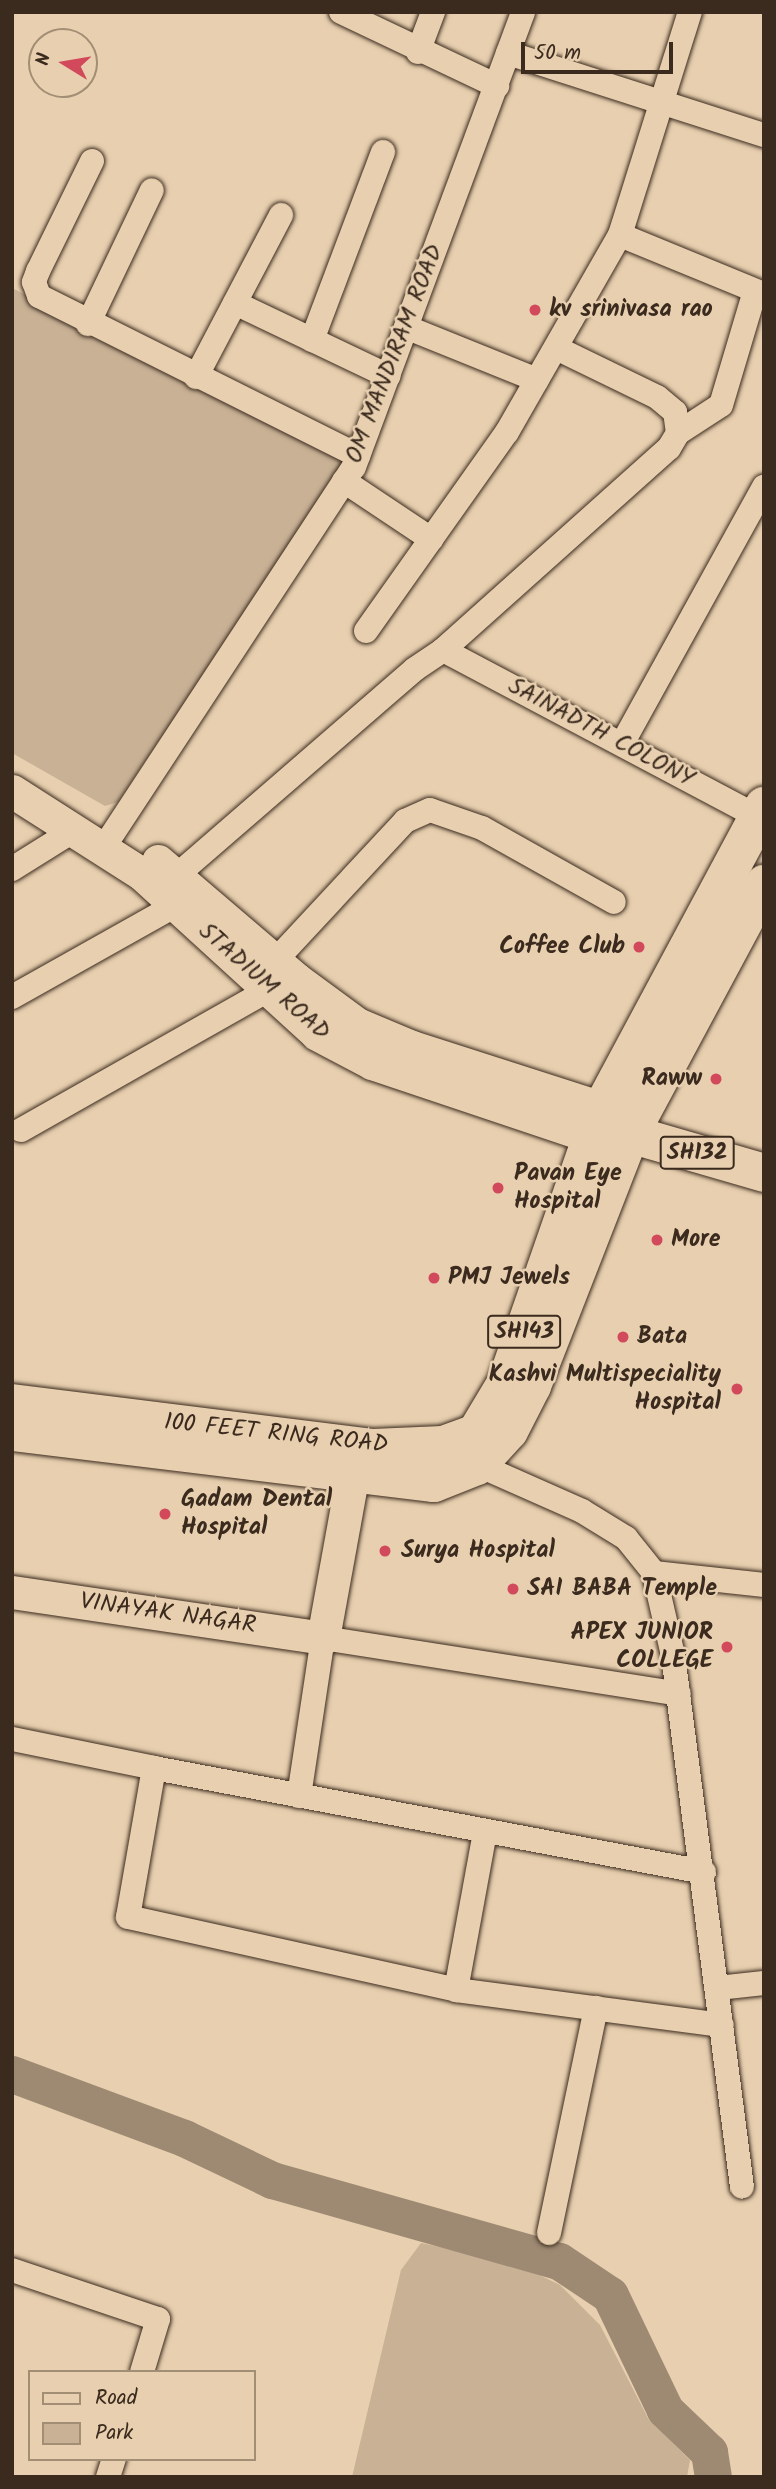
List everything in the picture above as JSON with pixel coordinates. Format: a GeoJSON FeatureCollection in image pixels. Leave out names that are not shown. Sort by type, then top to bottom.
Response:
{"type":"FeatureCollection","features":[{"type":"Feature","properties":{"kind":"main road","name":"100 FEET RING ROAD"},"geometry":{"type":"LineString","coordinates":[[12,1403],[373,1448],[443,1445],[476,1433],[506,1383],[761,811]]}},
{"type":"Feature","properties":{"kind":"main road","name":"100 FEET RING ROAD"},"geometry":{"type":"LineString","coordinates":[[12,1432],[434,1483],[477,1466],[509,1432],[533,1386],[617,1129],[764,884]]}},
{"type":"Feature","properties":{"kind":"main road","name":"SH132"},"geometry":{"type":"LineString","coordinates":[[617,1129],[764,1173]]}},
{"type":"Feature","properties":{"kind":"street"},"geometry":{"type":"LineString","coordinates":[[341,12],[418,52],[497,86]]}},
{"type":"Feature","properties":{"kind":"street"},"geometry":{"type":"LineString","coordinates":[[418,52],[433,12]]}},
{"type":"Feature","properties":{"kind":"street","name":"OM MANDIRAM ROAD"},"geometry":{"type":"LineString","coordinates":[[110,837],[358,456],[523,12]]}},
{"type":"Feature","properties":{"kind":"street"},"geometry":{"type":"LineString","coordinates":[[366,631],[508,432],[620,235],[690,12]]}},
{"type":"Feature","properties":{"kind":"street"},"geometry":{"type":"LineString","coordinates":[[508,53],[764,135]]}},
{"type":"Feature","properties":{"kind":"street"},"geometry":{"type":"LineString","coordinates":[[312,340],[383,152]]}},
{"type":"Feature","properties":{"kind":"street"},"geometry":{"type":"LineString","coordinates":[[92,161],[34,282],[39,296],[88,324],[358,456]]}},
{"type":"Feature","properties":{"kind":"street"},"geometry":{"type":"LineString","coordinates":[[88,324],[152,190]]}},
{"type":"Feature","properties":{"kind":"street"},"geometry":{"type":"LineString","coordinates":[[196,377],[281,215]]}},
{"type":"Feature","properties":{"kind":"street"},"geometry":{"type":"LineString","coordinates":[[12,997],[176,890],[415,669],[443,650],[640,477],[678,433],[721,405],[760,293],[620,235]]}},
{"type":"Feature","properties":{"kind":"street"},"geometry":{"type":"LineString","coordinates":[[235,303],[388,376]]}},
{"type":"Feature","properties":{"kind":"street"},"geometry":{"type":"LineString","coordinates":[[406,327],[537,380]]}},
{"type":"Feature","properties":{"kind":"street"},"geometry":{"type":"LineString","coordinates":[[555,348],[657,397],[675,412],[678,433]]}},
{"type":"Feature","properties":{"kind":"street"},"geometry":{"type":"LineString","coordinates":[[344,481],[431,540]]}},
{"type":"Feature","properties":{"kind":"street"},"geometry":{"type":"LineString","coordinates":[[622,744],[764,487]]}},
{"type":"Feature","properties":{"kind":"street","name":"SAINADTH COLONY"},"geometry":{"type":"LineString","coordinates":[[443,650],[622,744],[761,811]]}},
{"type":"Feature","properties":{"kind":"street"},"geometry":{"type":"LineString","coordinates":[[12,766],[110,837],[176,890],[272,975],[356,1024],[617,1129]]}},
{"type":"Feature","properties":{"kind":"street"},"geometry":{"type":"LineString","coordinates":[[12,790],[76,829],[110,837]]}},
{"type":"Feature","properties":{"kind":"street"},"geometry":{"type":"LineString","coordinates":[[21,1130],[272,975],[405,821],[430,810],[482,828],[614,902]]}},
{"type":"Feature","properties":{"kind":"street"},"geometry":{"type":"LineString","coordinates":[[12,869],[76,829]]}},
{"type":"Feature","properties":{"kind":"street"},"geometry":{"type":"LineString","coordinates":[[443,1445],[477,1466],[582,1511],[626,1538],[654,1573],[678,1693],[704,1872],[742,2187]]}},
{"type":"Feature","properties":{"kind":"street"},"geometry":{"type":"LineString","coordinates":[[299,1796],[323,1637],[353,1473]]}},
{"type":"Feature","properties":{"kind":"street"},"geometry":{"type":"LineString","coordinates":[[654,1573],[764,1585]]}},
{"type":"Feature","properties":{"kind":"street","name":"VINAYAK NAGAR"},"geometry":{"type":"LineString","coordinates":[[13,1594],[323,1637]]}},
{"type":"Feature","properties":{"kind":"street"},"geometry":{"type":"LineString","coordinates":[[323,1637],[678,1693]]}},
{"type":"Feature","properties":{"kind":"street"},"geometry":{"type":"LineString","coordinates":[[12,1739],[704,1872]]}},
{"type":"Feature","properties":{"kind":"street"},"geometry":{"type":"LineString","coordinates":[[153,1768],[128,1917],[456,1990],[722,2025]]}},
{"type":"Feature","properties":{"kind":"street"},"geometry":{"type":"LineString","coordinates":[[456,1990],[485,1832]]}},
{"type":"Feature","properties":{"kind":"street"},"geometry":{"type":"LineString","coordinates":[[718,1989],[764,1983]]}},
{"type":"Feature","properties":{"kind":"street"},"geometry":{"type":"LineString","coordinates":[[549,2233],[596,2008]]}},
{"type":"Feature","properties":{"kind":"street"},"geometry":{"type":"LineString","coordinates":[[12,2270],[158,2319],[143,2370]]}},
{"type":"Feature","properties":{"kind":"green space"},"geometry":{"type":"Polygon","coordinates":[[[12,288],[347,459],[118,802],[105,806],[12,753],[12,288]]]}},
{"type":"Feature","properties":{"kind":"green space"},"geometry":{"type":"Polygon","coordinates":[[[421,2243],[510,2261],[560,2285],[600,2325],[649,2420],[690,2460],[687,2477],[352,2477],[401,2270],[421,2243]]]}},
{"type":"Feature","properties":{"kind":"waterway"},"geometry":{"type":"LineString","coordinates":[[12,2074],[184,2138],[272,2180],[559,2261],[610,2295],[665,2410],[709,2452],[713,2477]]}},
{"type":"Feature","properties":{"kind":"place","name":"kv srinivasa rao"},"geometry":{"type":"Point","coordinates":[535,310]}},
{"type":"Feature","properties":{"kind":"place","name":"Coffee Club"},"geometry":{"type":"Point","coordinates":[639,947]}},
{"type":"Feature","properties":{"kind":"place","name":"Raww"},"geometry":{"type":"Point","coordinates":[716,1079]}},
{"type":"Feature","properties":{"kind":"place","name":"Pavan Eye Hospital"},"geometry":{"type":"Point","coordinates":[498,1188]}},
{"type":"Feature","properties":{"kind":"place","name":"More"},"geometry":{"type":"Point","coordinates":[657,1240]}},
{"type":"Feature","properties":{"kind":"place","name":"PMJ Jewels"},"geometry":{"type":"Point","coordinates":[434,1278]}},
{"type":"Feature","properties":{"kind":"place","name":"Bata"},"geometry":{"type":"Point","coordinates":[623,1337]}},
{"type":"Feature","properties":{"kind":"place","name":"Kashvi Multispeciality Hospital"},"geometry":{"type":"Point","coordinates":[737,1389]}},
{"type":"Feature","properties":{"kind":"place","name":"Gadam Dental Hospital"},"geometry":{"type":"Point","coordinates":[165,1514]}},
{"type":"Feature","properties":{"kind":"place","name":"Surya Hospital"},"geometry":{"type":"Point","coordinates":[385,1551]}},
{"type":"Feature","properties":{"kind":"place","name":"SAI BABA Temple"},"geometry":{"type":"Point","coordinates":[513,1589]}},
{"type":"Feature","properties":{"kind":"place","name":"APEX JUNIOR COLLEGE"},"geometry":{"type":"Point","coordinates":[727,1647]}}]}
